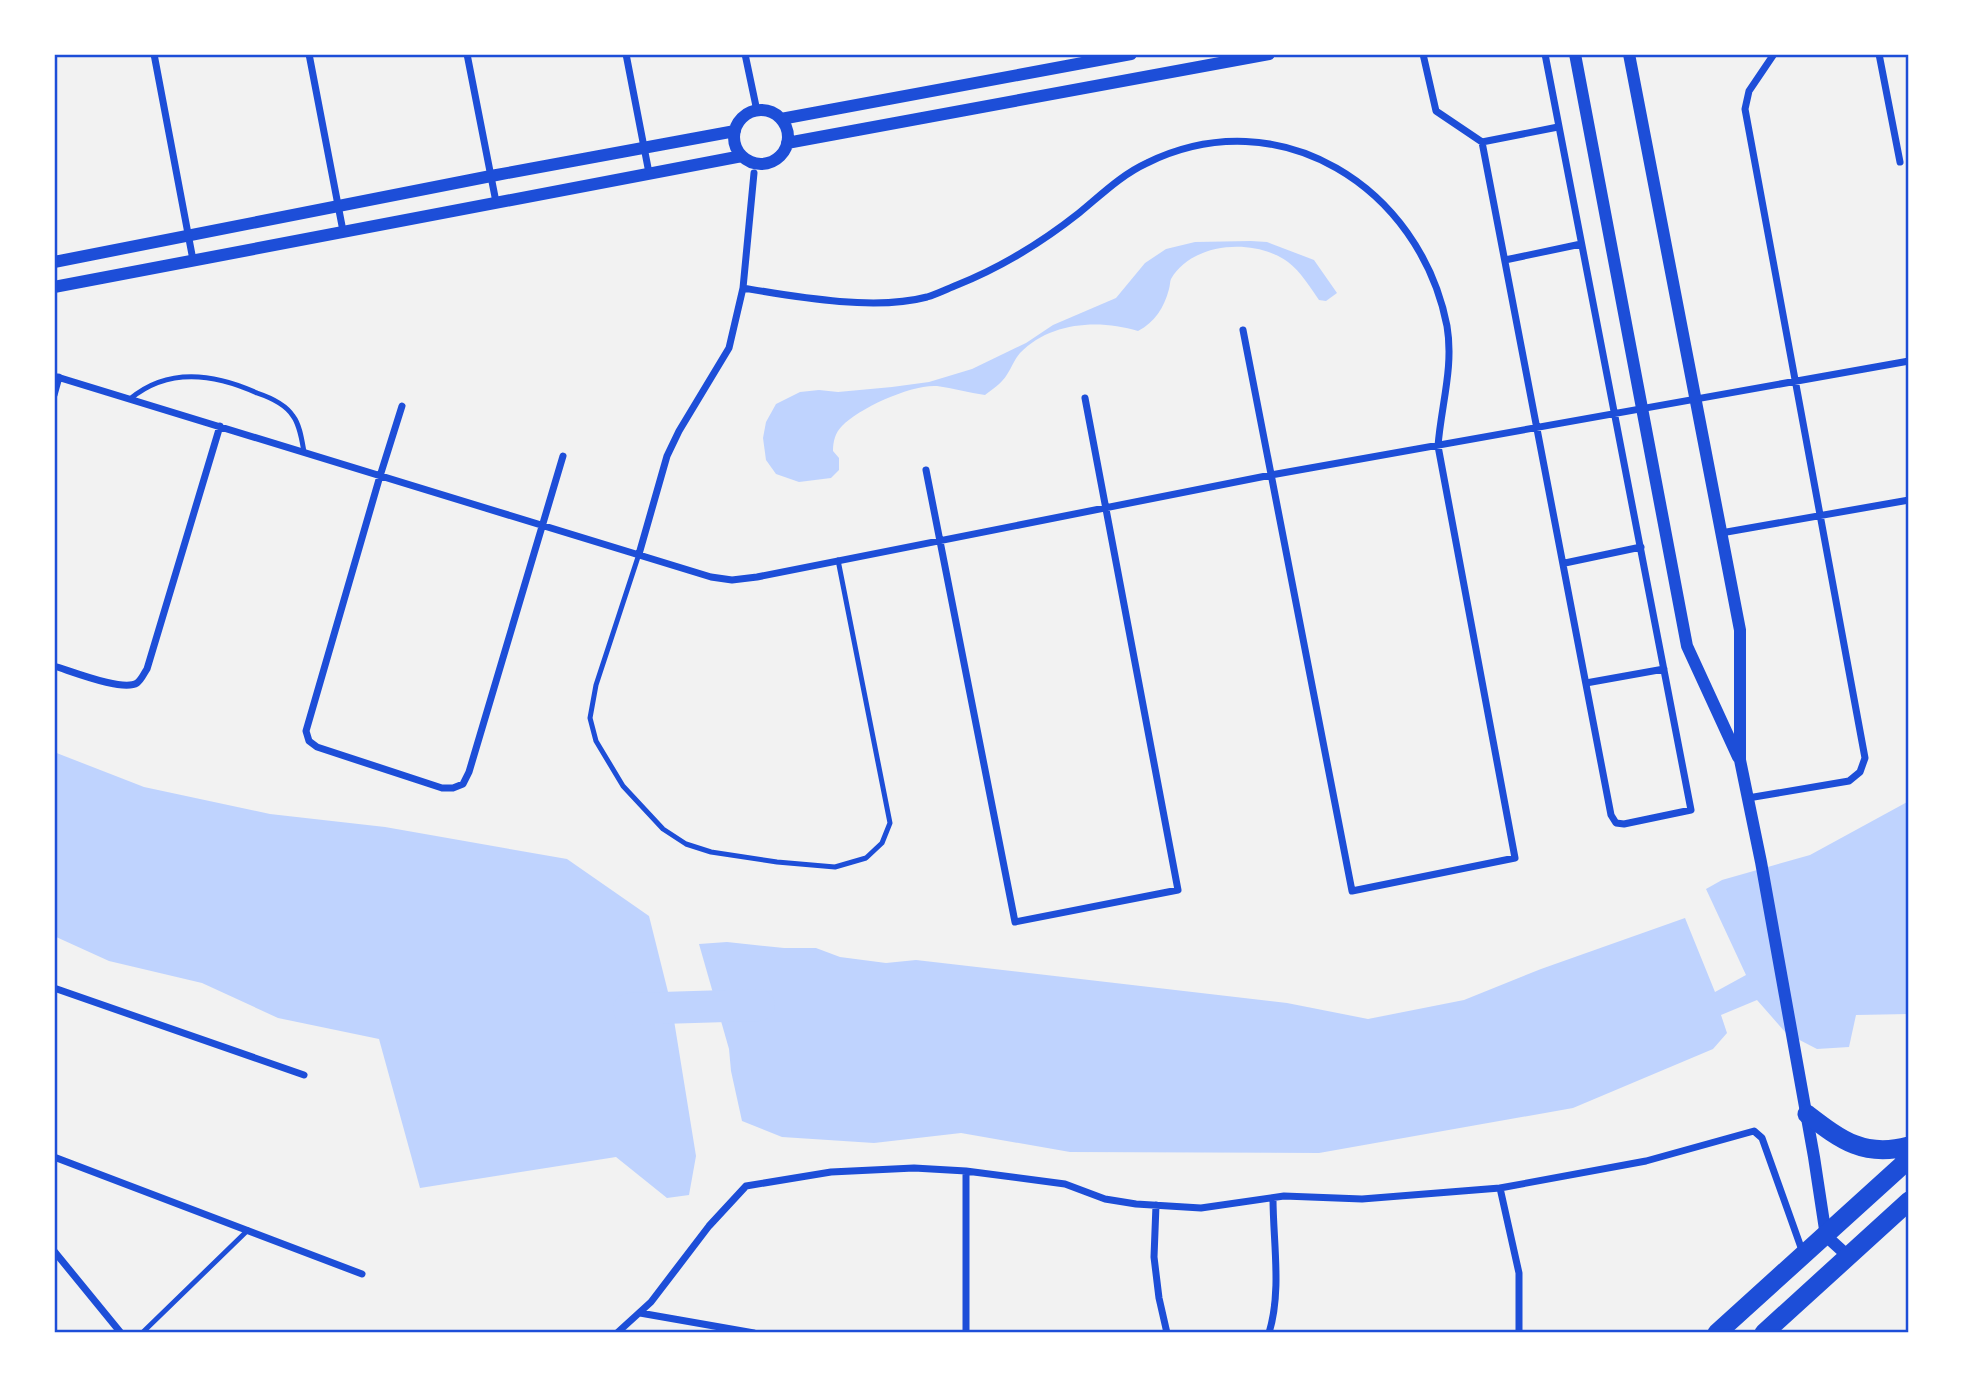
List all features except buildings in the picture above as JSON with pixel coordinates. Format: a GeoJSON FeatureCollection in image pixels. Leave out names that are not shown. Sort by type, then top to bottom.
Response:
{"type":"FeatureCollection","features":[{"type":"Feature","properties":{"kind":"highway"},"geometry":{"type":"LineString","coordinates":[[1807,1114],[1853,1146],[1889,1151],[1909,1146]]}},
{"type":"Feature","properties":{"kind":"highway"},"geometry":{"type":"LineString","coordinates":[[1717,1333],[1909,1159]]}},
{"type":"Feature","properties":{"kind":"highway"},"geometry":{"type":"LineString","coordinates":[[1764,1333],[1909,1201]]}},
{"type":"Feature","properties":{"kind":"street"},"geometry":{"type":"LineString","coordinates":[[154,54],[193,260]]}},
{"type":"Feature","properties":{"kind":"street"},"geometry":{"type":"LineString","coordinates":[[309,54],[343,231]]}},
{"type":"Feature","properties":{"kind":"street"},"geometry":{"type":"LineString","coordinates":[[467,54],[496,202]]}},
{"type":"Feature","properties":{"kind":"street"},"geometry":{"type":"LineString","coordinates":[[626,54],[649,173]]}},
{"type":"Feature","properties":{"kind":"street"},"geometry":{"type":"LineString","coordinates":[[745,54],[757,111]]}},
{"type":"Feature","properties":{"kind":"street"},"geometry":{"type":"LineString","coordinates":[[781,120],[1131,54]]}},
{"type":"Feature","properties":{"kind":"street"},"geometry":{"type":"LineString","coordinates":[[787,144],[1269,54]]}},
{"type":"Feature","properties":{"kind":"street"},"geometry":{"type":"LineString","coordinates":[[1423,54],[1436,111],[1482,142],[1613,819],[1616,823],[1625,824],[1691,810],[1545,54]]}},
{"type":"Feature","properties":{"kind":"street"},"geometry":{"type":"LineString","coordinates":[[1575,54],[1687,646],[1740,760]]}},
{"type":"Feature","properties":{"kind":"street"},"geometry":{"type":"LineString","coordinates":[[1629,54],[1740,630],[1740,760],[1807,1114],[1826,1236],[1848,1256]]}},
{"type":"Feature","properties":{"kind":"street"},"geometry":{"type":"LineString","coordinates":[[1748,798],[1849,780],[1864,766],[1865,751],[1745,109],[1749,91],[1774,54]]}},
{"type":"Feature","properties":{"kind":"street"},"geometry":{"type":"LineString","coordinates":[[1879,54],[1900,162]]}},
{"type":"Feature","properties":{"kind":"street"},"geometry":{"type":"LineString","coordinates":[[757,111],[770,112],[781,120],[787,131],[787,144],[780,156],[766,164],[755,163],[742,156],[736,146],[735,131],[742,118],[757,111]]}},
{"type":"Feature","properties":{"kind":"street"},"geometry":{"type":"LineString","coordinates":[[1482,142],[1558,127]]}},
{"type":"Feature","properties":{"kind":"street"},"geometry":{"type":"LineString","coordinates":[[54,262],[735,131]]}},
{"type":"Feature","properties":{"kind":"street"},"geometry":{"type":"LineString","coordinates":[[743,288],[816,300],[883,302],[927,297],[986,274],[1039,243],[1123,176],[1147,163],[1185,147],[1222,140],[1258,142],[1292,149],[1326,162],[1356,180],[1384,203],[1407,230],[1425,261],[1439,294],[1447,328],[1450,362],[1438,446],[1515,858],[1352,891],[1243,330]]}},
{"type":"Feature","properties":{"kind":"street"},"geometry":{"type":"LineString","coordinates":[[54,287],[742,156]]}},
{"type":"Feature","properties":{"kind":"street"},"geometry":{"type":"LineString","coordinates":[[639,554],[667,456],[729,348],[743,288],[754,173]]}},
{"type":"Feature","properties":{"kind":"street"},"geometry":{"type":"LineString","coordinates":[[1505,260],[1581,244]]}},
{"type":"Feature","properties":{"kind":"street"},"geometry":{"type":"LineString","coordinates":[[54,395],[57,377],[543,523],[711,577],[732,580],[1270,475],[1909,361]]}},
{"type":"Feature","properties":{"kind":"street"},"geometry":{"type":"LineString","coordinates":[[926,470],[1015,922],[1178,890],[1085,398]]}},
{"type":"Feature","properties":{"kind":"street"},"geometry":{"type":"LineString","coordinates":[[402,406],[306,731],[309,741],[317,747],[442,788],[463,784],[469,772],[563,456]]}},
{"type":"Feature","properties":{"kind":"street"},"geometry":{"type":"LineString","coordinates":[[54,666],[118,685],[129,686],[139,682],[147,668],[220,426]]}},
{"type":"Feature","properties":{"kind":"street"},"geometry":{"type":"LineString","coordinates":[[1721,533],[1909,500]]}},
{"type":"Feature","properties":{"kind":"street"},"geometry":{"type":"LineString","coordinates":[[1564,563],[1641,547]]}},
{"type":"Feature","properties":{"kind":"street"},"geometry":{"type":"LineString","coordinates":[[1586,683],[1664,669]]}},
{"type":"Feature","properties":{"kind":"street"},"geometry":{"type":"LineString","coordinates":[[54,988],[304,1075]]}},
{"type":"Feature","properties":{"kind":"street"},"geometry":{"type":"LineString","coordinates":[[617,1333],[651,1302],[709,1226],[747,1185],[831,1172],[914,1168],[966,1171],[1065,1184],[1105,1199],[1201,1208],[1284,1196],[1362,1199],[1500,1188],[1646,1161],[1754,1131],[1762,1138],[1803,1253]]}},
{"type":"Feature","properties":{"kind":"street"},"geometry":{"type":"LineString","coordinates":[[54,1157],[362,1273]]}},
{"type":"Feature","properties":{"kind":"street"},"geometry":{"type":"LineString","coordinates":[[966,1171],[966,1333]]}},
{"type":"Feature","properties":{"kind":"street"},"geometry":{"type":"LineString","coordinates":[[1500,1188],[1519,1273],[1519,1333]]}},
{"type":"Feature","properties":{"kind":"street"},"geometry":{"type":"LineString","coordinates":[[1269,1333],[1273,1320],[1276,1283],[1273,1198]]}},
{"type":"Feature","properties":{"kind":"street"},"geometry":{"type":"LineString","coordinates":[[1156,1205],[1154,1257],[1167,1333]]}},
{"type":"Feature","properties":{"kind":"street"},"geometry":{"type":"LineString","coordinates":[[54,1251],[121,1333]]}},
{"type":"Feature","properties":{"kind":"street"},"geometry":{"type":"LineString","coordinates":[[640,1313],[754,1333]]}},
{"type":"Feature","properties":{"kind":"lane"},"geometry":{"type":"LineString","coordinates":[[131,399],[146,386],[167,380],[200,376],[231,382],[271,398],[293,415],[304,452]]}},
{"type":"Feature","properties":{"kind":"lane"},"geometry":{"type":"LineString","coordinates":[[639,554],[596,685],[590,718],[596,741],[623,786],[663,829],[687,844],[711,852],[835,867],[866,858],[882,843],[890,823],[838,560]]}},
{"type":"Feature","properties":{"kind":"lane"},"geometry":{"type":"LineString","coordinates":[[142,1333],[248,1230]]}},
{"type":"Feature","properties":{"kind":"water"},"geometry":{"type":"Polygon","coordinates":[[[1195,242],[1267,242],[1314,260],[1337,293],[1326,301],[1319,300],[1297,270],[1275,254],[1243,247],[1209,251],[1181,266],[1171,279],[1167,296],[1158,314],[1138,331],[1107,325],[1060,329],[1032,343],[1020,353],[1005,378],[985,395],[926,386],[886,398],[860,412],[842,426],[836,435],[833,451],[839,458],[839,470],[831,478],[799,482],[776,474],[766,460],[763,438],[766,422],[776,404],[800,392],[892,387],[929,382],[972,369],[1026,343],[1053,325],[1116,298],[1145,263],[1166,249],[1195,242]]]}},
{"type":"Feature","properties":{"kind":"water"},"geometry":{"type":"Polygon","coordinates":[[[54,752],[144,787],[270,814],[385,827],[567,859],[649,916],[672,1008],[696,1156],[689,1195],[667,1198],[616,1157],[420,1188],[379,1039],[278,1018],[202,983],[109,961],[54,936],[54,752]]]}},
{"type":"Feature","properties":{"kind":"water"},"geometry":{"type":"Polygon","coordinates":[[[1909,801],[1909,1014],[1856,1015],[1849,1047],[1817,1049],[1786,1033],[1757,1000],[1721,1015],[1727,1033],[1713,1049],[1573,1108],[1319,1153],[1070,1152],[961,1133],[874,1143],[782,1137],[742,1121],[729,1049],[699,944],[727,942],[784,948],[816,948],[840,957],[886,963],[916,960],[1287,1003],[1368,1019],[1464,1000],[1541,969],[1685,918],[1715,992],[1746,975],[1706,889],[1722,880],[1810,855],[1909,801]]]}},
{"type":"Feature","properties":{"kind":"waterway"},"geometry":{"type":"LineString","coordinates":[[672,1008],[715,1000]]}},
{"type":"Feature","properties":{"kind":"waterway"},"geometry":{"type":"LineString","coordinates":[[629,1009],[759,1005]]}}]}
